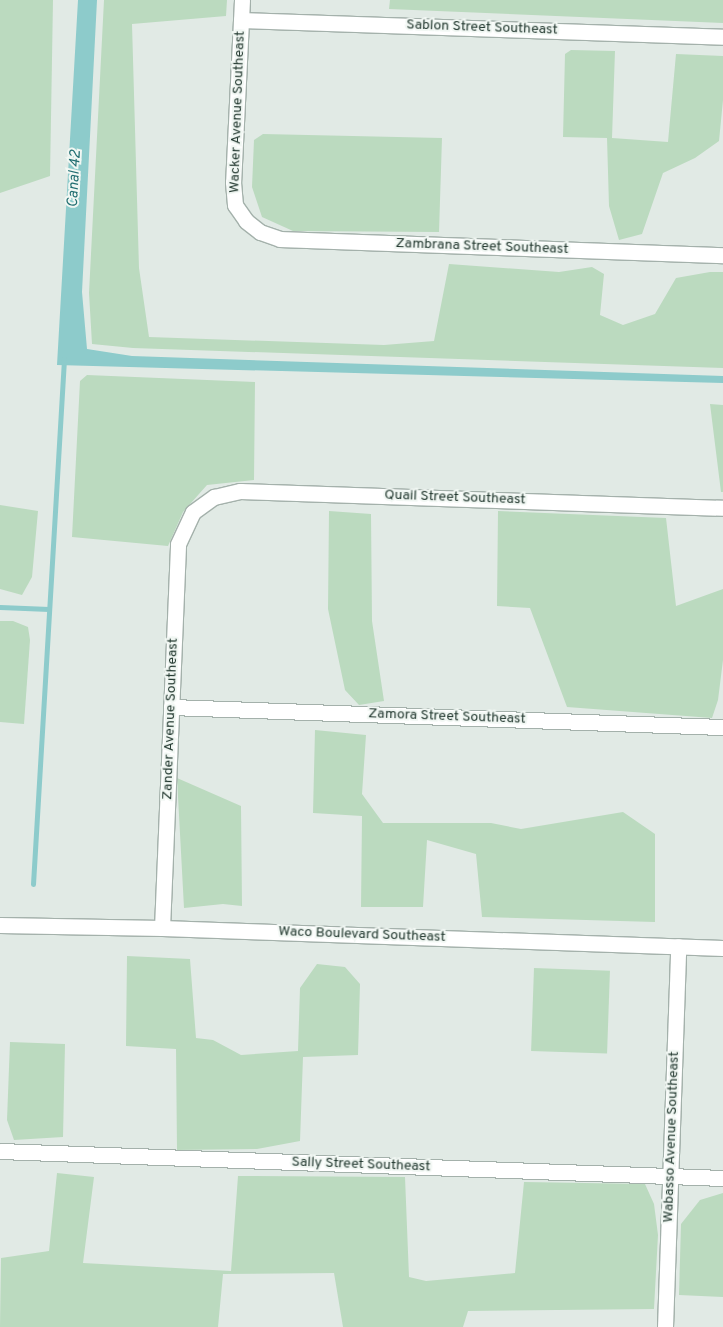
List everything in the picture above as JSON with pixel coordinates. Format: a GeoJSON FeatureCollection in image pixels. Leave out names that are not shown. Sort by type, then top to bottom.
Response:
{"type":"FeatureCollection","features":[{"type":"Feature","properties":{"kind":"street","name":"Wacker Avenue Southeast"},"geometry":{"type":"LineString","coordinates":[[242,0],[233,182],[235,206],[246,221]]}},
{"type":"Feature","properties":{"kind":"street","name":"Sablon Street Southeast"},"geometry":{"type":"LineString","coordinates":[[241,20],[723,37]]}},
{"type":"Feature","properties":{"kind":"street","name":"Zambrana Street Southeast"},"geometry":{"type":"LineString","coordinates":[[246,221],[260,232],[280,240],[723,255]]}},
{"type":"Feature","properties":{"kind":"street","name":"Quail Street Southeast"},"geometry":{"type":"LineString","coordinates":[[193,512],[214,496],[240,491],[723,508]]}},
{"type":"Feature","properties":{"kind":"street","name":"Zander Avenue Southeast"},"geometry":{"type":"LineString","coordinates":[[162,928],[178,544],[193,512]]}},
{"type":"Feature","properties":{"kind":"street","name":"Zamora Street Southeast"},"geometry":{"type":"LineString","coordinates":[[171,707],[723,727]]}},
{"type":"Feature","properties":{"kind":"street","name":"Waco Boulevard Southeast"},"geometry":{"type":"LineString","coordinates":[[0,925],[162,928],[723,948]]}},
{"type":"Feature","properties":{"kind":"street","name":"Wabasso Avenue Southeast"},"geometry":{"type":"LineString","coordinates":[[665,1327],[678,946]]}},
{"type":"Feature","properties":{"kind":"street","name":"Sally Street Southeast"},"geometry":{"type":"LineString","coordinates":[[0,1151],[723,1178]]}},
{"type":"Feature","properties":{"kind":"green space"},"geometry":{"type":"Polygon","coordinates":[[[0,0],[53,0],[50,176],[0,193],[0,0]]]}},
{"type":"Feature","properties":{"kind":"green space"},"geometry":{"type":"Polygon","coordinates":[[[104,0],[227,0],[226,16],[132,24],[139,268],[149,337],[384,345],[434,341],[449,264],[559,272],[592,267],[604,274],[600,315],[623,325],[655,314],[676,278],[710,272],[723,272],[723,368],[133,348],[92,344],[89,293],[104,0]]]}},
{"type":"Feature","properties":{"kind":"green space"},"geometry":{"type":"Polygon","coordinates":[[[390,0],[723,0],[723,23],[389,9],[390,0]]]}},
{"type":"Feature","properties":{"kind":"green space"},"geometry":{"type":"Polygon","coordinates":[[[571,50],[615,51],[612,138],[668,142],[676,54],[723,56],[723,100],[719,141],[695,158],[663,173],[642,234],[619,240],[609,206],[607,138],[563,137],[565,54],[571,50]]]}},
{"type":"Feature","properties":{"kind":"green space"},"geometry":{"type":"Polygon","coordinates":[[[263,134],[442,138],[439,232],[293,231],[262,217],[252,187],[254,140],[263,134]]]}},
{"type":"Feature","properties":{"kind":"green space"},"geometry":{"type":"Polygon","coordinates":[[[87,375],[255,382],[254,480],[207,485],[183,512],[168,546],[72,537],[80,381],[87,375]]]}},
{"type":"Feature","properties":{"kind":"green space"},"geometry":{"type":"Polygon","coordinates":[[[710,404],[723,405],[723,492],[721,492],[710,404]]]}},
{"type":"Feature","properties":{"kind":"green space"},"geometry":{"type":"Polygon","coordinates":[[[0,505],[38,511],[32,577],[22,595],[0,589],[0,505]]]}},
{"type":"Feature","properties":{"kind":"green space"},"geometry":{"type":"Polygon","coordinates":[[[329,511],[371,514],[372,621],[384,701],[359,705],[345,690],[328,609],[329,511]]]}},
{"type":"Feature","properties":{"kind":"green space"},"geometry":{"type":"Polygon","coordinates":[[[498,511],[666,518],[676,606],[723,589],[723,660],[718,700],[712,718],[567,707],[530,608],[497,606],[498,511]]]}},
{"type":"Feature","properties":{"kind":"green space"},"geometry":{"type":"Polygon","coordinates":[[[0,621],[13,621],[28,627],[30,640],[24,724],[0,722],[0,621]]]}},
{"type":"Feature","properties":{"kind":"green space"},"geometry":{"type":"Polygon","coordinates":[[[315,730],[366,735],[362,794],[383,823],[491,823],[521,829],[623,812],[655,834],[655,922],[482,917],[476,854],[427,840],[423,907],[361,907],[362,816],[313,813],[315,730]]]}},
{"type":"Feature","properties":{"kind":"green space"},"geometry":{"type":"Polygon","coordinates":[[[177,778],[241,806],[242,906],[223,904],[184,908],[177,778]]]}},
{"type":"Feature","properties":{"kind":"green space"},"geometry":{"type":"Polygon","coordinates":[[[127,956],[190,959],[196,1038],[213,1040],[241,1055],[298,1051],[300,988],[317,964],[345,967],[360,984],[358,1055],[303,1057],[300,1141],[257,1149],[177,1150],[176,1049],[126,1046],[127,956]]]}},
{"type":"Feature","properties":{"kind":"green space"},"geometry":{"type":"Polygon","coordinates":[[[534,968],[610,971],[607,1054],[531,1051],[534,968]]]}},
{"type":"Feature","properties":{"kind":"green space"},"geometry":{"type":"Polygon","coordinates":[[[10,1042],[65,1044],[63,1137],[14,1140],[7,1120],[10,1042]]]}},
{"type":"Feature","properties":{"kind":"green space"},"geometry":{"type":"Polygon","coordinates":[[[57,1173],[94,1177],[83,1263],[231,1271],[238,1176],[405,1177],[409,1277],[426,1281],[515,1273],[524,1182],[645,1184],[654,1204],[658,1235],[654,1309],[468,1311],[463,1327],[343,1327],[334,1273],[223,1274],[218,1327],[0,1327],[1,1258],[49,1251],[57,1173]]]}},
{"type":"Feature","properties":{"kind":"green space"},"geometry":{"type":"Polygon","coordinates":[[[723,1193],[723,1297],[679,1295],[681,1224],[700,1200],[723,1193]]]}},
{"type":"Feature","properties":{"kind":"water","name":"Canal 42"},"geometry":{"type":"Polygon","coordinates":[[[78,0],[97,0],[82,292],[87,349],[132,356],[723,376],[723,383],[57,365],[78,0]]]}},
{"type":"Feature","properties":{"kind":"waterway"},"geometry":{"type":"LineString","coordinates":[[33,884],[64,359]]}},
{"type":"Feature","properties":{"kind":"waterway"},"geometry":{"type":"LineString","coordinates":[[0,607],[49,609]]}}]}
